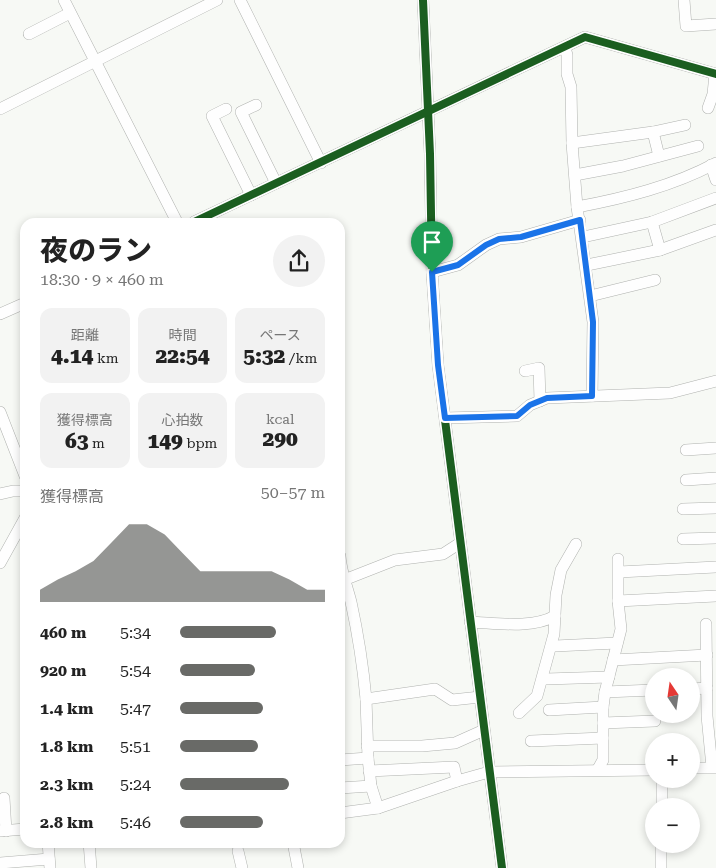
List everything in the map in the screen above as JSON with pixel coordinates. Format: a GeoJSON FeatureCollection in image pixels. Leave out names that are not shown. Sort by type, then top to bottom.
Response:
{"type":"FeatureCollection","features":[{"type":"Feature","properties":{"kind":"street"},"geometry":{"type":"LineString","coordinates":[[64,0],[175,218]]}},
{"type":"Feature","properties":{"kind":"street"},"geometry":{"type":"LineString","coordinates":[[0,109],[217,0]]}},
{"type":"Feature","properties":{"kind":"street"},"geometry":{"type":"LineString","coordinates":[[240,0],[321,163]]}},
{"type":"Feature","properties":{"kind":"street"},"geometry":{"type":"LineString","coordinates":[[423,0],[432,272],[438,365],[502,868]]}},
{"type":"Feature","properties":{"kind":"street"},"geometry":{"type":"LineString","coordinates":[[684,0],[686,26],[716,24]]}},
{"type":"Feature","properties":{"kind":"street"},"geometry":{"type":"LineString","coordinates":[[29,34],[70,13]]}},
{"type":"Feature","properties":{"kind":"street"},"geometry":{"type":"LineString","coordinates":[[202,218],[586,38],[716,74],[713,94],[708,108]]}},
{"type":"Feature","properties":{"kind":"street"},"geometry":{"type":"LineString","coordinates":[[561,50],[567,55],[567,74],[571,87],[572,143],[577,207],[587,265],[593,322],[592,396]]}},
{"type":"Feature","properties":{"kind":"street"},"geometry":{"type":"LineString","coordinates":[[256,105],[241,112],[276,183]]}},
{"type":"Feature","properties":{"kind":"street"},"geometry":{"type":"LineString","coordinates":[[226,109],[212,116],[251,195]]}},
{"type":"Feature","properties":{"kind":"street"},"geometry":{"type":"LineString","coordinates":[[572,143],[653,132],[685,125]]}},
{"type":"Feature","properties":{"kind":"street"},"geometry":{"type":"LineString","coordinates":[[653,132],[660,156]]}},
{"type":"Feature","properties":{"kind":"street"},"geometry":{"type":"LineString","coordinates":[[575,175],[623,166],[698,146]]}},
{"type":"Feature","properties":{"kind":"street"},"geometry":{"type":"LineString","coordinates":[[577,207],[621,199],[666,184],[714,164],[716,180]]}},
{"type":"Feature","properties":{"kind":"street"},"geometry":{"type":"LineString","coordinates":[[582,237],[652,222],[716,198]]}},
{"type":"Feature","properties":{"kind":"street"},"geometry":{"type":"LineString","coordinates":[[432,272],[458,265],[486,245],[499,239],[521,237],[580,220]]}},
{"type":"Feature","properties":{"kind":"street"},"geometry":{"type":"LineString","coordinates":[[652,222],[660,250]]}},
{"type":"Feature","properties":{"kind":"street"},"geometry":{"type":"LineString","coordinates":[[587,265],[660,250],[716,230]]}},
{"type":"Feature","properties":{"kind":"street"},"geometry":{"type":"LineString","coordinates":[[590,296],[656,280]]}},
{"type":"Feature","properties":{"kind":"street"},"geometry":{"type":"LineString","coordinates":[[0,314],[20,304]]}},
{"type":"Feature","properties":{"kind":"street"},"geometry":{"type":"LineString","coordinates":[[525,371],[539,368],[540,401]]}},
{"type":"Feature","properties":{"kind":"street"},"geometry":{"type":"LineString","coordinates":[[445,418],[517,416],[530,405],[547,398],[670,393],[716,381]]}},
{"type":"Feature","properties":{"kind":"street"},"geometry":{"type":"LineString","coordinates":[[0,412],[20,463]]}},
{"type":"Feature","properties":{"kind":"street"},"geometry":{"type":"LineString","coordinates":[[686,450],[716,448]]}},
{"type":"Feature","properties":{"kind":"street"},"geometry":{"type":"LineString","coordinates":[[686,480],[716,478]]}},
{"type":"Feature","properties":{"kind":"street"},"geometry":{"type":"LineString","coordinates":[[0,494],[20,491]]}},
{"type":"Feature","properties":{"kind":"street"},"geometry":{"type":"LineString","coordinates":[[683,510],[716,508]]}},
{"type":"Feature","properties":{"kind":"street"},"geometry":{"type":"LineString","coordinates":[[0,563],[20,527]]}},
{"type":"Feature","properties":{"kind":"street"},"geometry":{"type":"LineString","coordinates":[[682,539],[716,538]]}},
{"type":"Feature","properties":{"kind":"street"},"geometry":{"type":"LineString","coordinates":[[345,579],[395,560],[444,554],[460,543]]}},
{"type":"Feature","properties":{"kind":"street"},"geometry":{"type":"LineString","coordinates":[[520,713],[537,696],[554,634],[556,595],[561,570],[576,544]]}},
{"type":"Feature","properties":{"kind":"street"},"geometry":{"type":"LineString","coordinates":[[598,770],[603,760],[603,708],[605,692],[621,629],[618,601],[618,559]]}},
{"type":"Feature","properties":{"kind":"street"},"geometry":{"type":"LineString","coordinates":[[618,572],[716,567]]}},
{"type":"Feature","properties":{"kind":"street"},"geometry":{"type":"LineString","coordinates":[[345,586],[348,591],[358,636],[366,699],[369,771],[371,786],[378,808]]}},
{"type":"Feature","properties":{"kind":"street"},"geometry":{"type":"LineString","coordinates":[[618,601],[716,596]]}},
{"type":"Feature","properties":{"kind":"street"},"geometry":{"type":"LineString","coordinates":[[470,622],[520,623],[546,621],[555,616]]}},
{"type":"Feature","properties":{"kind":"street"},"geometry":{"type":"LineString","coordinates":[[700,768],[714,767],[707,716],[706,624]]}},
{"type":"Feature","properties":{"kind":"street"},"geometry":{"type":"LineString","coordinates":[[555,646],[617,643]]}},
{"type":"Feature","properties":{"kind":"street"},"geometry":{"type":"LineString","coordinates":[[613,660],[707,654]]}},
{"type":"Feature","properties":{"kind":"street"},"geometry":{"type":"LineString","coordinates":[[546,679],[609,677]]}},
{"type":"Feature","properties":{"kind":"street"},"geometry":{"type":"LineString","coordinates":[[700,688],[708,688]]}},
{"type":"Feature","properties":{"kind":"street"},"geometry":{"type":"LineString","coordinates":[[366,699],[435,689],[452,700],[480,697]]}},
{"type":"Feature","properties":{"kind":"street"},"geometry":{"type":"LineString","coordinates":[[605,692],[645,690]]}},
{"type":"Feature","properties":{"kind":"street"},"geometry":{"type":"LineString","coordinates":[[549,710],[603,708]]}},
{"type":"Feature","properties":{"kind":"street"},"geometry":{"type":"LineString","coordinates":[[603,723],[645,721]]}},
{"type":"Feature","properties":{"kind":"street"},"geometry":{"type":"LineString","coordinates":[[367,746],[422,746],[455,743],[484,730]]}},
{"type":"Feature","properties":{"kind":"street"},"geometry":{"type":"LineString","coordinates":[[530,741],[603,738]]}},
{"type":"Feature","properties":{"kind":"street"},"geometry":{"type":"LineString","coordinates":[[422,746],[424,768]]}},
{"type":"Feature","properties":{"kind":"street"},"geometry":{"type":"LineString","coordinates":[[345,760],[368,758]]}},
{"type":"Feature","properties":{"kind":"street"},"geometry":{"type":"LineString","coordinates":[[369,771],[454,767],[457,781]]}},
{"type":"Feature","properties":{"kind":"street"},"geometry":{"type":"LineString","coordinates":[[345,812],[378,808],[489,772],[645,770]]}},
{"type":"Feature","properties":{"kind":"street"},"geometry":{"type":"LineString","coordinates":[[345,788],[371,786]]}},
{"type":"Feature","properties":{"kind":"street"},"geometry":{"type":"LineString","coordinates":[[4,798],[3,831],[20,830]]}},
{"type":"Feature","properties":{"kind":"street"},"geometry":{"type":"LineString","coordinates":[[2,865],[50,864],[49,848]]}},
{"type":"Feature","properties":{"kind":"street"},"geometry":{"type":"LineString","coordinates":[[89,848],[91,868]]}},
{"type":"Feature","properties":{"kind":"street"},"geometry":{"type":"LineString","coordinates":[[294,848],[298,868]]}},
{"type":"Feature","properties":{"kind":"street"},"geometry":{"type":"LineString","coordinates":[[238,851],[242,868]]}},
{"type":"Feature","properties":{"kind":"street"},"geometry":{"type":"LineString","coordinates":[[661,853],[661,868]]}},
{"type":"Feature","properties":{"kind":"cycle path"},"geometry":{"type":"LineString","coordinates":[[423,0],[430,154],[432,272],[438,365],[502,868]]}},
{"type":"Feature","properties":{"kind":"cycle path"},"geometry":{"type":"LineString","coordinates":[[202,218],[585,37],[716,74]]}},
{"type":"Feature","properties":{"kind":"route"},"geometry":{"type":"LineString","coordinates":[[580,220],[593,322],[592,396],[547,398],[530,405],[517,416],[445,418],[438,365],[432,272],[458,265],[486,245],[499,239],[521,237],[580,220]]}}]}
